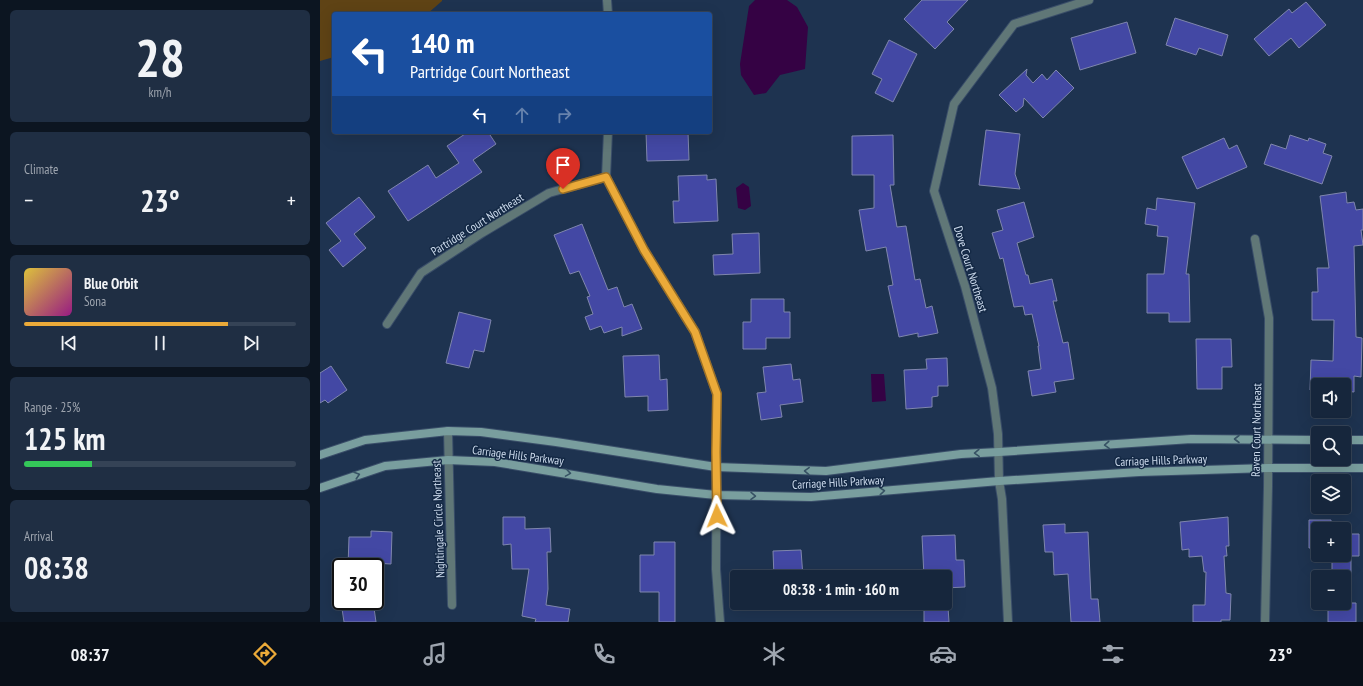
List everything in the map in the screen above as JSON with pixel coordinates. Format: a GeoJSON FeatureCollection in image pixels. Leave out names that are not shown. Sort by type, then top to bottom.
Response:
{"type":"FeatureCollection","features":[{"type":"Feature","properties":{"kind":"street"},"geometry":{"type":"LineString","coordinates":[[607,0],[608,12]]}},
{"type":"Feature","properties":{"kind":"street","name":"Dove Court Northeast"},"geometry":{"type":"LineString","coordinates":[[1008,622],[1002,499],[999,481],[998,434],[992,388],[964,286],[934,191],[954,104],[1014,24],[1090,0]]}},
{"type":"Feature","properties":{"kind":"street"},"geometry":{"type":"LineString","coordinates":[[608,134],[606,177],[644,250],[695,332],[717,394],[716,569],[720,622]]}},
{"type":"Feature","properties":{"kind":"street","name":"Partridge Court Northeast"},"geometry":{"type":"LineString","coordinates":[[387,324],[421,273],[482,233],[549,194],[606,177]]}},
{"type":"Feature","properties":{"kind":"street","name":"Raven Court Northeast"},"geometry":{"type":"LineString","coordinates":[[1255,239],[1269,318],[1265,622]]}},
{"type":"Feature","properties":{"kind":"street","name":"Carriage Hills Parkway"},"geometry":{"type":"LineString","coordinates":[[320,455],[365,440],[448,431],[481,432],[716,467],[826,472],[961,454],[1191,439],[1311,440]]}},
{"type":"Feature","properties":{"kind":"street","name":"Nightingale Circle Northeast"},"geometry":{"type":"LineString","coordinates":[[448,431],[452,605]]}},
{"type":"Feature","properties":{"kind":"street"},"geometry":{"type":"LineString","coordinates":[[1351,440],[1363,440]]}},
{"type":"Feature","properties":{"kind":"street","name":"Carriage Hills Parkway"},"geometry":{"type":"LineString","coordinates":[[320,488],[385,466],[448,460],[495,462],[657,489],[716,495],[811,497],[999,481],[1139,472],[1268,468],[1363,468]]}},
{"type":"Feature","properties":{"kind":"shaded area"},"geometry":{"type":"Polygon","coordinates":[[[320,0],[442,0],[429,12],[332,12],[332,58],[320,61],[320,0]]]}},
{"type":"Feature","properties":{"kind":"shaded area"},"geometry":{"type":"Polygon","coordinates":[[[755,0],[787,0],[797,7],[808,27],[805,69],[780,75],[766,93],[754,95],[741,75],[740,64],[749,6],[755,0]]]}},
{"type":"Feature","properties":{"kind":"shaded area"},"geometry":{"type":"Polygon","coordinates":[[[743,183],[749,187],[751,206],[745,210],[738,208],[736,188],[743,183]]]}},
{"type":"Feature","properties":{"kind":"shaded area"},"geometry":{"type":"Polygon","coordinates":[[[871,374],[884,374],[886,401],[872,402],[871,374]]]}},
{"type":"Feature","properties":{"kind":"building"},"geometry":{"type":"Polygon","coordinates":[[[922,0],[968,0],[947,22],[954,29],[935,49],[904,19],[922,0]]]}},
{"type":"Feature","properties":{"kind":"building"},"geometry":{"type":"Polygon","coordinates":[[[1306,2],[1326,25],[1299,48],[1291,38],[1269,56],[1254,39],[1289,9],[1292,13],[1306,2]]]}},
{"type":"Feature","properties":{"kind":"building"},"geometry":{"type":"Polygon","coordinates":[[[1175,18],[1228,35],[1222,56],[1199,48],[1196,55],[1166,45],[1175,18]]]}},
{"type":"Feature","properties":{"kind":"building"},"geometry":{"type":"Polygon","coordinates":[[[1127,22],[1136,53],[1080,70],[1071,38],[1127,22]]]}},
{"type":"Feature","properties":{"kind":"building"},"geometry":{"type":"Polygon","coordinates":[[[889,40],[917,54],[893,102],[875,93],[882,79],[872,74],[889,40]]]}},
{"type":"Feature","properties":{"kind":"building"},"geometry":{"type":"Polygon","coordinates":[[[1027,69],[1026,75],[1033,83],[1042,74],[1047,80],[1056,70],[1074,88],[1043,118],[1024,98],[1023,106],[1016,112],[999,95],[1027,69]]]}},
{"type":"Feature","properties":{"kind":"building"},"geometry":{"type":"Polygon","coordinates":[[[986,130],[1020,134],[1015,174],[1020,189],[979,185],[986,130]]]}},
{"type":"Feature","properties":{"kind":"building"},"geometry":{"type":"Polygon","coordinates":[[[465,134],[489,134],[496,144],[473,160],[482,172],[408,221],[388,191],[428,165],[436,178],[459,163],[447,146],[465,134]]]}},
{"type":"Feature","properties":{"kind":"building"},"geometry":{"type":"Polygon","coordinates":[[[646,134],[688,134],[689,160],[647,161],[646,134]]]}},
{"type":"Feature","properties":{"kind":"building"},"geometry":{"type":"Polygon","coordinates":[[[893,135],[894,185],[890,185],[897,227],[906,226],[915,280],[920,279],[926,308],[932,306],[938,333],[918,337],[918,333],[899,337],[888,286],[893,285],[886,247],[866,251],[859,210],[874,208],[874,175],[852,175],[852,136],[893,135]]]}},
{"type":"Feature","properties":{"kind":"building"},"geometry":{"type":"Polygon","coordinates":[[[1290,135],[1308,141],[1309,138],[1326,144],[1323,153],[1332,156],[1322,184],[1264,164],[1271,144],[1286,149],[1290,135]]]}},
{"type":"Feature","properties":{"kind":"building"},"geometry":{"type":"Polygon","coordinates":[[[1224,138],[1229,149],[1237,145],[1247,167],[1197,189],[1182,157],[1224,138]]]}},
{"type":"Feature","properties":{"kind":"building"},"geometry":{"type":"Polygon","coordinates":[[[707,175],[707,180],[716,179],[718,221],[674,223],[673,201],[679,201],[678,176],[707,175]]]}},
{"type":"Feature","properties":{"kind":"building"},"geometry":{"type":"Polygon","coordinates":[[[1346,192],[1347,203],[1354,202],[1356,210],[1363,209],[1363,230],[1361,230],[1363,245],[1354,246],[1356,337],[1362,338],[1361,377],[1354,376],[1354,392],[1351,392],[1351,378],[1311,378],[1310,390],[1311,360],[1333,361],[1334,320],[1312,320],[1312,292],[1318,292],[1317,268],[1329,268],[1320,196],[1346,192]]]}},
{"type":"Feature","properties":{"kind":"building"},"geometry":{"type":"Polygon","coordinates":[[[359,197],[375,217],[354,234],[366,248],[343,267],[329,250],[341,241],[326,223],[359,197]]]}},
{"type":"Feature","properties":{"kind":"building"},"geometry":{"type":"Polygon","coordinates":[[[1157,198],[1195,203],[1186,274],[1189,274],[1190,322],[1169,322],[1169,313],[1147,313],[1147,274],[1164,274],[1168,237],[1157,236],[1158,226],[1145,224],[1147,208],[1156,210],[1157,198]]]}},
{"type":"Feature","properties":{"kind":"building"},"geometry":{"type":"Polygon","coordinates":[[[1024,202],[1034,237],[1017,243],[1026,275],[1028,275],[1030,284],[1052,279],[1057,301],[1053,301],[1063,343],[1068,342],[1074,379],[1054,382],[1056,392],[1032,396],[1028,371],[1041,369],[1039,346],[1032,314],[1025,315],[1023,306],[1014,307],[1003,258],[1000,259],[992,233],[1003,230],[997,210],[1024,202]]]}},
{"type":"Feature","properties":{"kind":"building"},"geometry":{"type":"Polygon","coordinates":[[[582,224],[608,290],[617,287],[624,307],[632,304],[642,329],[622,336],[622,327],[604,333],[601,326],[590,330],[585,317],[593,314],[587,297],[590,296],[579,271],[570,274],[554,235],[582,224]]]}},
{"type":"Feature","properties":{"kind":"building"},"geometry":{"type":"Polygon","coordinates":[[[759,233],[760,273],[714,275],[713,255],[733,254],[732,234],[759,233]]]}},
{"type":"Feature","properties":{"kind":"building"},"geometry":{"type":"Polygon","coordinates":[[[751,299],[784,299],[784,312],[790,312],[790,338],[766,338],[766,349],[743,349],[743,322],[751,322],[751,299]]]}},
{"type":"Feature","properties":{"kind":"building"},"geometry":{"type":"Polygon","coordinates":[[[459,312],[491,320],[484,352],[474,350],[469,368],[446,363],[459,312]]]}},
{"type":"Feature","properties":{"kind":"building"},"geometry":{"type":"Polygon","coordinates":[[[1196,339],[1231,339],[1232,367],[1222,367],[1222,389],[1197,389],[1196,339]]]}},
{"type":"Feature","properties":{"kind":"building"},"geometry":{"type":"Polygon","coordinates":[[[659,355],[660,380],[667,379],[668,410],[648,411],[648,396],[625,397],[623,356],[659,355]]]}},
{"type":"Feature","properties":{"kind":"building"},"geometry":{"type":"Polygon","coordinates":[[[947,358],[948,386],[938,386],[938,396],[932,397],[932,407],[906,409],[904,370],[927,369],[926,359],[947,358]]]}},
{"type":"Feature","properties":{"kind":"building"},"geometry":{"type":"Polygon","coordinates":[[[791,364],[793,380],[800,379],[803,402],[780,405],[782,417],[761,420],[757,393],[766,392],[763,367],[791,364]]]}},
{"type":"Feature","properties":{"kind":"building"},"geometry":{"type":"Polygon","coordinates":[[[331,366],[347,390],[328,403],[325,400],[320,403],[320,373],[331,366]]]}},
{"type":"Feature","properties":{"kind":"building"},"geometry":{"type":"Polygon","coordinates":[[[503,517],[525,517],[525,529],[550,528],[551,552],[547,552],[548,589],[546,605],[570,609],[568,622],[535,622],[536,619],[522,616],[529,569],[512,569],[511,544],[503,545],[503,517]]]}},
{"type":"Feature","properties":{"kind":"building"},"geometry":{"type":"Polygon","coordinates":[[[1228,517],[1229,546],[1226,546],[1227,556],[1224,556],[1226,593],[1231,594],[1230,620],[1221,620],[1221,622],[1193,622],[1193,605],[1205,605],[1206,572],[1204,572],[1202,556],[1189,557],[1189,549],[1182,550],[1180,522],[1228,517]]]}},
{"type":"Feature","properties":{"kind":"building"},"geometry":{"type":"Polygon","coordinates":[[[1309,520],[1331,520],[1331,522],[1311,522],[1311,548],[1309,548],[1309,520]]]}},
{"type":"Feature","properties":{"kind":"building"},"geometry":{"type":"Polygon","coordinates":[[[1065,524],[1065,533],[1088,532],[1091,599],[1098,599],[1100,622],[1071,622],[1068,574],[1054,575],[1053,552],[1045,552],[1043,525],[1065,524]]]}},
{"type":"Feature","properties":{"kind":"building"},"geometry":{"type":"Polygon","coordinates":[[[371,531],[392,532],[391,564],[384,564],[384,558],[348,558],[349,537],[371,537],[371,531]]]}},
{"type":"Feature","properties":{"kind":"building"},"geometry":{"type":"Polygon","coordinates":[[[1351,534],[1359,534],[1359,556],[1351,556],[1351,534]]]}},
{"type":"Feature","properties":{"kind":"building"},"geometry":{"type":"Polygon","coordinates":[[[955,535],[956,560],[964,560],[965,587],[952,588],[952,570],[924,570],[922,536],[955,535]]]}},
{"type":"Feature","properties":{"kind":"building"},"geometry":{"type":"Polygon","coordinates":[[[654,542],[675,542],[675,622],[659,622],[659,592],[640,592],[640,555],[654,555],[654,542]]]}},
{"type":"Feature","properties":{"kind":"building"},"geometry":{"type":"Polygon","coordinates":[[[801,550],[802,570],[774,570],[773,551],[801,550]]]}},
{"type":"Feature","properties":{"kind":"building"},"geometry":{"type":"Polygon","coordinates":[[[1332,562],[1351,562],[1351,570],[1332,570],[1332,562]]]}},
{"type":"Feature","properties":{"kind":"building"},"geometry":{"type":"Polygon","coordinates":[[[1351,603],[1356,603],[1356,622],[1328,622],[1328,610],[1351,610],[1351,603]]]}},
{"type":"Feature","properties":{"kind":"building"},"geometry":{"type":"Polygon","coordinates":[[[342,610],[374,610],[376,622],[344,622],[342,610]]]}},
{"type":"Feature","properties":{"kind":"building"},"geometry":{"type":"Polygon","coordinates":[[[924,610],[948,610],[949,622],[924,622],[924,610]]]}},
{"type":"Feature","properties":{"kind":"route"},"geometry":{"type":"LineString","coordinates":[[563,189],[606,177],[644,250],[695,332],[717,394],[717,516]]}}]}
